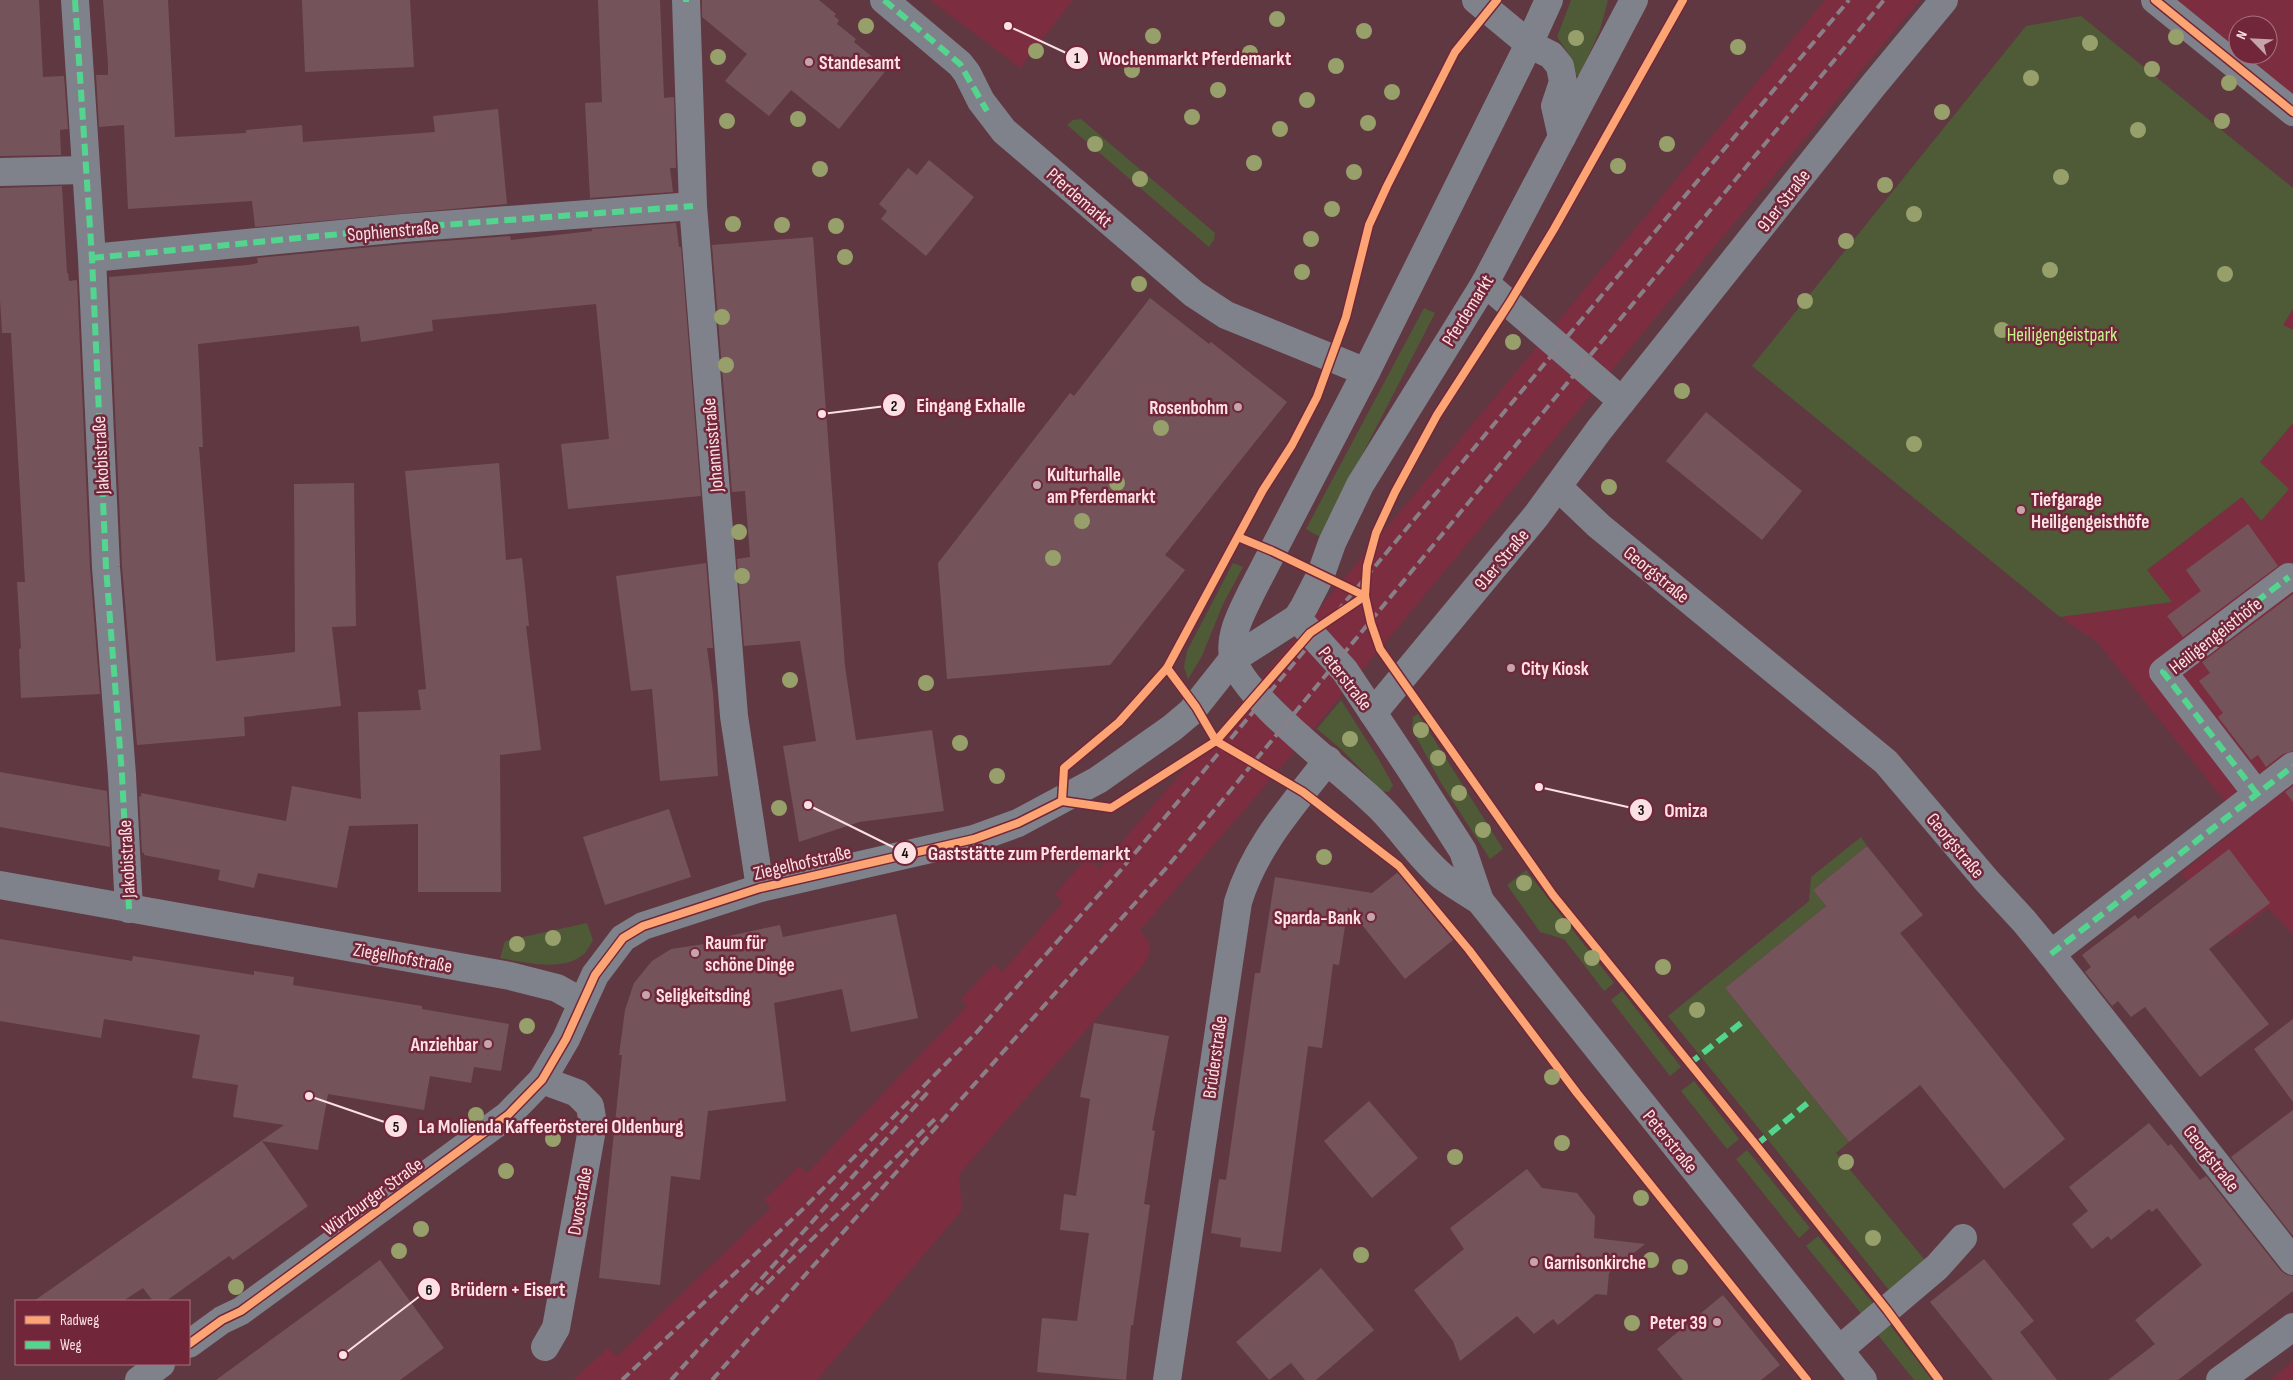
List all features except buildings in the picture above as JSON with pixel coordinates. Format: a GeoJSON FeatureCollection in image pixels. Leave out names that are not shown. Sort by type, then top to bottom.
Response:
{"type":"FeatureCollection","features":[{"type":"Feature","properties":{"kind":"street","name":"Jakobistraße"},"geometry":{"type":"LineString","coordinates":[[75,0],[92,258],[106,567],[122,775],[129,909]]}},
{"type":"Feature","properties":{"kind":"street","name":"Johannisstraße"},"geometry":{"type":"LineString","coordinates":[[686,0],[694,206],[734,716],[760,888]]}},
{"type":"Feature","properties":{"kind":"street","name":"Pferdemarkt"},"geometry":{"type":"LineString","coordinates":[[884,0],[960,64],[967,73],[987,111],[1004,131],[1194,294],[1226,315],[1366,372]]}},
{"type":"Feature","properties":{"kind":"street"},"geometry":{"type":"LineString","coordinates":[[1476,0],[1529,44],[1551,55],[1560,66],[1563,82],[1555,106],[1562,137]]}},
{"type":"Feature","properties":{"kind":"street"},"geometry":{"type":"LineString","coordinates":[[1297,618],[1233,659],[1232,644],[1236,626],[1272,551],[1366,372],[1529,44],[1548,0]]}},
{"type":"Feature","properties":{"kind":"street","name":"Pferdemarkt"},"geometry":{"type":"LineString","coordinates":[[1297,618],[1321,574],[1332,543],[1360,485],[1391,432],[1485,283],[1634,0]]}},
{"type":"Feature","properties":{"kind":"street","name":"91er Straße"},"geometry":{"type":"LineString","coordinates":[[1373,713],[1559,488],[1599,430],[1872,87],[1944,0]]}},
{"type":"Feature","properties":{"kind":"street"},"geometry":{"type":"LineString","coordinates":[[2155,0],[2293,112]]}},
{"type":"Feature","properties":{"kind":"street"},"geometry":{"type":"LineString","coordinates":[[0,172],[85,170]]}},
{"type":"Feature","properties":{"kind":"street","name":"Sophienstraße"},"geometry":{"type":"LineString","coordinates":[[92,258],[403,228],[694,206]]}},
{"type":"Feature","properties":{"kind":"street"},"geometry":{"type":"LineString","coordinates":[[1485,283],[1622,401]]}},
{"type":"Feature","properties":{"kind":"street","name":"Georgstraße"},"geometry":{"type":"LineString","coordinates":[[1559,488],[1599,526],[1886,762],[1986,881],[2024,921],[2051,954],[2293,1261]]}},
{"type":"Feature","properties":{"kind":"street","name":"Heiligengeisthöfe"},"geometry":{"type":"LineString","coordinates":[[2257,794],[2163,672],[2289,577]]}},
{"type":"Feature","properties":{"kind":"street","name":"Peterstraße"},"geometry":{"type":"LineString","coordinates":[[1297,618],[1345,671],[1463,852],[1480,902]]}},
{"type":"Feature","properties":{"kind":"street","name":"Ziegelhofstraße"},"geometry":{"type":"LineString","coordinates":[[0,885],[510,976],[550,986],[582,1002],[595,975],[623,938],[672,914],[760,888],[974,839],[1018,823],[1098,780],[1172,728],[1192,712],[1233,659]]}},
{"type":"Feature","properties":{"kind":"street","name":"Peterstraße"},"geometry":{"type":"LineString","coordinates":[[1233,659],[1247,684],[1268,708],[1376,803],[1442,876],[1480,902],[1863,1380]]}},
{"type":"Feature","properties":{"kind":"street","name":"Brüderstraße"},"geometry":{"type":"LineString","coordinates":[[1167,1380],[1238,902],[1249,870],[1260,850],[1328,760]]}},
{"type":"Feature","properties":{"kind":"street"},"geometry":{"type":"LineString","coordinates":[[2051,954],[2293,766]]}},
{"type":"Feature","properties":{"kind":"street","name":"Würzburger Straße"},"geometry":{"type":"LineString","coordinates":[[190,1343],[222,1320],[241,1311],[497,1125],[542,1080],[566,1039],[582,1002]]}},
{"type":"Feature","properties":{"kind":"street","name":"Dwostraße"},"geometry":{"type":"LineString","coordinates":[[542,1080],[577,1093],[590,1106],[593,1124],[556,1328],[545,1347]]}},
{"type":"Feature","properties":{"kind":"street"},"geometry":{"type":"LineString","coordinates":[[1839,1350],[1937,1267],[1963,1238]]}},
{"type":"Feature","properties":{"kind":"street"},"geometry":{"type":"LineString","coordinates":[[2220,1380],[2293,1327]]}},
{"type":"Feature","properties":{"kind":"street"},"geometry":{"type":"LineString","coordinates":[[139,1380],[160,1365]]}},
{"type":"Feature","properties":{"kind":"shaded area"},"geometry":{"type":"Polygon","coordinates":[[[930,0],[1073,0],[1020,68],[930,0]]]}},
{"type":"Feature","properties":{"kind":"shaded area"},"geometry":{"type":"Polygon","coordinates":[[[1825,0],[1920,0],[1290,757],[1140,930],[1149,942],[1150,951],[1145,963],[959,1174],[962,1210],[817,1380],[573,1380],[608,1348],[617,1356],[771,1208],[764,1200],[799,1166],[807,1173],[967,1006],[961,999],[994,964],[1002,972],[1063,902],[1055,894],[1087,858],[1099,869],[1240,704],[1825,0]]]}},
{"type":"Feature","properties":{"kind":"shaded area"},"geometry":{"type":"Polygon","coordinates":[[[2155,0],[2293,0],[2293,112],[2235,65],[2278,65],[2278,15],[2228,15],[2228,59],[2155,0]]]}},
{"type":"Feature","properties":{"kind":"shaded area"},"geometry":{"type":"Polygon","coordinates":[[[2293,309],[2293,330],[2283,325],[2293,309]]]}},
{"type":"Feature","properties":{"kind":"shaded area"},"geometry":{"type":"Polygon","coordinates":[[[2293,423],[2293,935],[2268,908],[2230,938],[2181,873],[2243,824],[2097,642],[2060,617],[2171,602],[2147,570],[2242,497],[2261,521],[2260,462],[2293,423]]]}},
{"type":"Feature","properties":{"kind":"shaded area"},"geometry":{"type":"Polygon","coordinates":[[[2293,1361],[2293,1380],[2270,1380],[2293,1361]]]}},
{"type":"Feature","properties":{"kind":"green space"},"geometry":{"type":"Polygon","coordinates":[[[1571,0],[1608,0],[1600,30],[1579,77],[1574,73],[1572,59],[1557,37],[1571,0]]]}},
{"type":"Feature","properties":{"kind":"green space","name":"Heiligengeistpark"},"geometry":{"type":"Polygon","coordinates":[[[2081,16],[2293,188],[2293,309],[2283,325],[2293,330],[2293,423],[2260,462],[2289,489],[2261,521],[2242,497],[2147,570],[2172,602],[2060,617],[1752,366],[2026,26],[2081,16]]]}},
{"type":"Feature","properties":{"kind":"green space"},"geometry":{"type":"Polygon","coordinates":[[[1081,119],[1215,233],[1214,240],[1209,247],[1067,125],[1073,120],[1081,119]]]}},
{"type":"Feature","properties":{"kind":"green space"},"geometry":{"type":"Polygon","coordinates":[[[1424,308],[1435,313],[1320,537],[1306,529],[1424,308]]]}},
{"type":"Feature","properties":{"kind":"green space"},"geometry":{"type":"Polygon","coordinates":[[[1233,563],[1243,567],[1223,604],[1202,656],[1188,679],[1184,667],[1187,651],[1233,563]]]}},
{"type":"Feature","properties":{"kind":"green space"},"geometry":{"type":"Polygon","coordinates":[[[1341,700],[1393,785],[1389,792],[1382,791],[1342,750],[1317,729],[1341,700]]]}},
{"type":"Feature","properties":{"kind":"green space"},"geometry":{"type":"Polygon","coordinates":[[[1418,714],[1503,849],[1490,859],[1441,783],[1412,729],[1413,717],[1418,714]]]}},
{"type":"Feature","properties":{"kind":"green space"},"geometry":{"type":"Polygon","coordinates":[[[1861,837],[1867,846],[1813,890],[1826,906],[1725,988],[1849,1142],[1836,1153],[1925,1260],[1889,1290],[1668,1016],[1809,901],[1811,877],[1861,837]]]}},
{"type":"Feature","properties":{"kind":"green space"},"geometry":{"type":"Polygon","coordinates":[[[1526,870],[1614,983],[1604,991],[1564,939],[1540,932],[1507,885],[1526,870]]]}},
{"type":"Feature","properties":{"kind":"green space"},"geometry":{"type":"Polygon","coordinates":[[[587,923],[593,940],[585,953],[577,959],[567,963],[544,964],[500,958],[505,941],[587,923]]]}},
{"type":"Feature","properties":{"kind":"green space"},"geometry":{"type":"Polygon","coordinates":[[[1622,991],[1681,1067],[1670,1076],[1611,1000],[1622,991]]]}},
{"type":"Feature","properties":{"kind":"green space"},"geometry":{"type":"Polygon","coordinates":[[[1694,1081],[1739,1139],[1727,1149],[1681,1091],[1694,1081]]]}},
{"type":"Feature","properties":{"kind":"green space"},"geometry":{"type":"Polygon","coordinates":[[[1747,1150],[1810,1228],[1799,1238],[1736,1159],[1747,1150]]]}},
{"type":"Feature","properties":{"kind":"green space"},"geometry":{"type":"Polygon","coordinates":[[[1818,1236],[1877,1308],[1864,1317],[1806,1246],[1818,1236]]]}},
{"type":"Feature","properties":{"kind":"green space"},"geometry":{"type":"Polygon","coordinates":[[[1886,1320],[1933,1380],[1914,1380],[1874,1330],[1886,1320]]]}},
{"type":"Feature","properties":{"kind":"railway"},"geometry":{"type":"LineString","coordinates":[[622,1380],[802,1210],[976,1033],[1120,871],[1849,0]]}},
{"type":"Feature","properties":{"kind":"railway"},"geometry":{"type":"LineString","coordinates":[[712,1380],[1168,866],[1884,0]]}},
{"type":"Feature","properties":{"kind":"railway"},"geometry":{"type":"LineString","coordinates":[[671,1380],[928,1092]]}},
{"type":"Feature","properties":{"kind":"railway"},"geometry":{"type":"LineString","coordinates":[[756,1294],[936,1118]]}},
{"type":"Feature","properties":{"kind":"marked path"},"geometry":{"type":"LineString","coordinates":[[75,0],[92,258],[106,567],[122,775],[129,909]]}},
{"type":"Feature","properties":{"kind":"marked path"},"geometry":{"type":"LineString","coordinates":[[884,0],[960,64],[987,111]]}},
{"type":"Feature","properties":{"kind":"marked path"},"geometry":{"type":"LineString","coordinates":[[92,258],[403,228],[693,206]]}},
{"type":"Feature","properties":{"kind":"marked path"},"geometry":{"type":"LineString","coordinates":[[2257,794],[2163,672],[2289,577]]}},
{"type":"Feature","properties":{"kind":"marked path"},"geometry":{"type":"LineString","coordinates":[[2051,954],[2293,766]]}},
{"type":"Feature","properties":{"kind":"marked path"},"geometry":{"type":"LineString","coordinates":[[1689,1064],[1745,1020]]}},
{"type":"Feature","properties":{"kind":"marked path"},"geometry":{"type":"LineString","coordinates":[[1756,1145],[1809,1102]]}},
{"type":"Feature","properties":{"kind":"cycle path"},"geometry":{"type":"LineString","coordinates":[[1062,801],[1064,768],[1119,722],[1167,668],[1263,490],[1292,445],[1317,397],[1346,317],[1369,225],[1455,52],[1497,0]]}},
{"type":"Feature","properties":{"kind":"cycle path"},"geometry":{"type":"LineString","coordinates":[[1683,0],[1554,229],[1510,302],[1437,415],[1395,492],[1376,533],[1367,566],[1365,596],[1371,623],[1380,649],[1553,895],[1756,1145],[1887,1310],[1939,1380]]}},
{"type":"Feature","properties":{"kind":"cycle path"},"geometry":{"type":"LineString","coordinates":[[2155,0],[2293,112]]}},
{"type":"Feature","properties":{"kind":"cycle path"},"geometry":{"type":"LineString","coordinates":[[1238,537],[1272,551],[1365,596]]}},
{"type":"Feature","properties":{"kind":"cycle path"},"geometry":{"type":"LineString","coordinates":[[1062,801],[1111,808],[1216,741],[1310,633],[1365,596]]}},
{"type":"Feature","properties":{"kind":"cycle path"},"geometry":{"type":"LineString","coordinates":[[1167,668],[1196,707],[1216,741],[1303,792],[1399,866],[1469,950],[1577,1093],[1807,1380]]}},
{"type":"Feature","properties":{"kind":"cycle path"},"geometry":{"type":"LineString","coordinates":[[190,1343],[222,1320],[241,1311],[508,1115],[542,1080],[566,1039],[595,975],[623,938],[643,926],[760,888],[974,839],[1018,823],[1062,801]]}},
{"type":"Feature","properties":{"kind":"place","name":"Wochenmarkt Pferdemarkt"},"geometry":{"type":"Point","coordinates":[1008,26]}},
{"type":"Feature","properties":{"kind":"place","name":"Standesamt"},"geometry":{"type":"Point","coordinates":[809,62]}},
{"type":"Feature","properties":{"kind":"place","name":"Rosenbohm"},"geometry":{"type":"Point","coordinates":[1238,407]}},
{"type":"Feature","properties":{"kind":"place","name":"Eingang Exhalle"},"geometry":{"type":"Point","coordinates":[822,414]}},
{"type":"Feature","properties":{"kind":"place","name":"Kulturhalle am Pferdemarkt"},"geometry":{"type":"Point","coordinates":[1037,485]}},
{"type":"Feature","properties":{"kind":"place","name":"Tiefgarage Heiligengeisthöfe"},"geometry":{"type":"Point","coordinates":[2021,510]}},
{"type":"Feature","properties":{"kind":"place","name":"City Kiosk"},"geometry":{"type":"Point","coordinates":[1511,668]}},
{"type":"Feature","properties":{"kind":"place","name":"Omiza"},"geometry":{"type":"Point","coordinates":[1539,787]}},
{"type":"Feature","properties":{"kind":"place","name":"Gaststätte zum Pferdemarkt"},"geometry":{"type":"Point","coordinates":[808,805]}},
{"type":"Feature","properties":{"kind":"place","name":"Sparda-Bank"},"geometry":{"type":"Point","coordinates":[1371,917]}},
{"type":"Feature","properties":{"kind":"place","name":"Raum für schöne Dinge"},"geometry":{"type":"Point","coordinates":[695,953]}},
{"type":"Feature","properties":{"kind":"place","name":"Seligkeitsding"},"geometry":{"type":"Point","coordinates":[646,995]}},
{"type":"Feature","properties":{"kind":"place","name":"Anziehbar"},"geometry":{"type":"Point","coordinates":[488,1044]}},
{"type":"Feature","properties":{"kind":"place","name":"La Molienda Kaffeerösterei Oldenburg"},"geometry":{"type":"Point","coordinates":[309,1096]}},
{"type":"Feature","properties":{"kind":"place","name":"Garnisonkirche"},"geometry":{"type":"Point","coordinates":[1534,1262]}},
{"type":"Feature","properties":{"kind":"place","name":"Peter 39"},"geometry":{"type":"Point","coordinates":[1717,1322]}},
{"type":"Feature","properties":{"kind":"place","name":"Brüdern + Eisert"},"geometry":{"type":"Point","coordinates":[343,1355]}}]}
